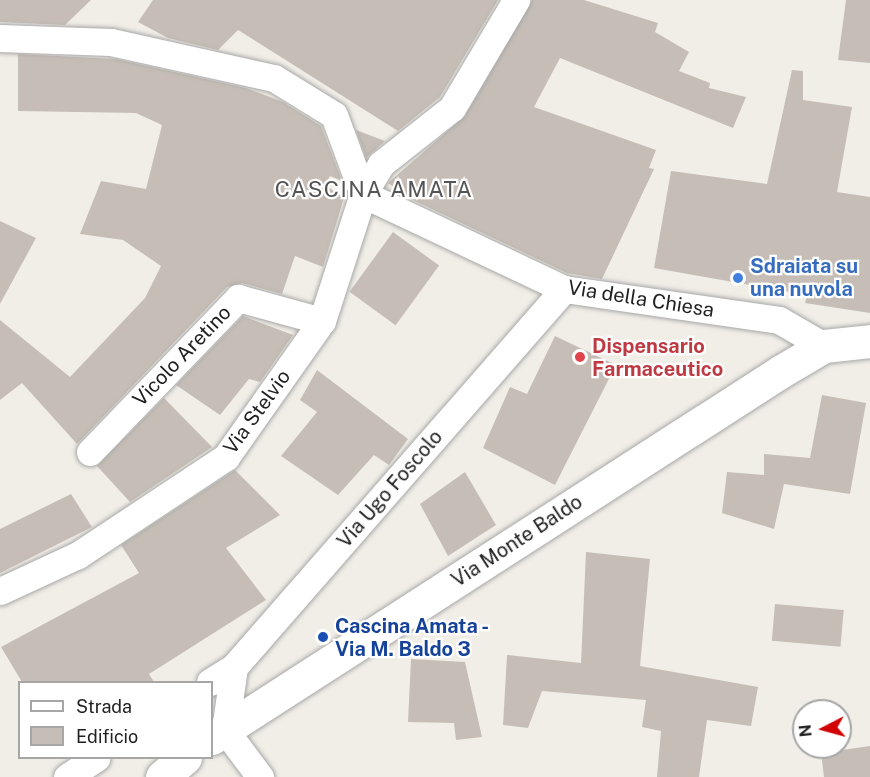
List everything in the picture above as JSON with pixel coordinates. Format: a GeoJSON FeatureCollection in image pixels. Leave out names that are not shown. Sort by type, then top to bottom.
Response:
{"type":"FeatureCollection","features":[{"type":"Feature","properties":{"kind":"street","name":"Via Stelvio"},"geometry":{"type":"LineString","coordinates":[[0,591],[78,555],[226,456],[322,321],[363,194],[381,164],[452,108],[516,0]]}},
{"type":"Feature","properties":{"kind":"street"},"geometry":{"type":"LineString","coordinates":[[0,38],[111,42],[274,78],[334,114],[363,194]]}},
{"type":"Feature","properties":{"kind":"street","name":"Via della Chiesa"},"geometry":{"type":"LineString","coordinates":[[363,194],[564,289],[779,320],[824,346]]}},
{"type":"Feature","properties":{"kind":"street","name":"Via Ugo Foscolo"},"geometry":{"type":"LineString","coordinates":[[212,681],[234,667],[564,289]]}},
{"type":"Feature","properties":{"kind":"street","name":"Vicolo Aretino"},"geometry":{"type":"LineString","coordinates":[[90,452],[238,298],[322,321]]}},
{"type":"Feature","properties":{"kind":"street"},"geometry":{"type":"LineString","coordinates":[[824,346],[870,341]]}},
{"type":"Feature","properties":{"kind":"street","name":"Via Monte Baldo"},"geometry":{"type":"LineString","coordinates":[[218,734],[824,346]]}},
{"type":"Feature","properties":{"kind":"street"},"geometry":{"type":"LineString","coordinates":[[234,667],[218,734],[260,777]]}},
{"type":"Feature","properties":{"kind":"street"},"geometry":{"type":"LineString","coordinates":[[67,777],[94,759]]}},
{"type":"Feature","properties":{"kind":"street"},"geometry":{"type":"LineString","coordinates":[[162,777],[184,759]]}},
{"type":"Feature","properties":{"kind":"building"},"geometry":{"type":"Polygon","coordinates":[[[0,0],[91,0],[65,25],[0,22],[0,0]]]}},
{"type":"Feature","properties":{"kind":"building"},"geometry":{"type":"Polygon","coordinates":[[[153,0],[498,0],[440,97],[398,131],[238,30],[218,50],[168,38],[138,22],[153,0]]]}},
{"type":"Feature","properties":{"kind":"building"},"geometry":{"type":"Polygon","coordinates":[[[532,0],[584,0],[658,23],[655,32],[689,52],[679,71],[710,83],[709,88],[746,97],[733,128],[560,58],[534,107],[656,150],[649,168],[654,169],[602,279],[567,273],[411,199],[388,183],[465,116],[532,0]]]}},
{"type":"Feature","properties":{"kind":"building"},"geometry":{"type":"Polygon","coordinates":[[[846,0],[870,0],[870,63],[838,60],[846,0]]]}},
{"type":"Feature","properties":{"kind":"building"},"geometry":{"type":"Polygon","coordinates":[[[18,54],[116,59],[246,88],[283,102],[321,126],[342,181],[330,176],[325,185],[344,198],[323,267],[295,256],[282,294],[242,283],[227,287],[77,444],[22,383],[0,400],[0,320],[70,377],[145,298],[161,266],[123,240],[80,234],[101,181],[146,189],[162,125],[136,113],[18,111],[18,54]]]}},
{"type":"Feature","properties":{"kind":"building"},"geometry":{"type":"Polygon","coordinates":[[[792,70],[803,71],[803,100],[852,107],[837,192],[870,197],[870,313],[805,303],[807,295],[654,268],[671,171],[767,184],[792,70]]]}},
{"type":"Feature","properties":{"kind":"building"},"geometry":{"type":"Polygon","coordinates":[[[356,130],[385,141],[366,158],[356,130]]]}},
{"type":"Feature","properties":{"kind":"building"},"geometry":{"type":"Polygon","coordinates":[[[0,221],[36,238],[0,304],[0,221]]]}},
{"type":"Feature","properties":{"kind":"building"},"geometry":{"type":"Polygon","coordinates":[[[393,232],[439,266],[396,325],[350,292],[393,232]]]}},
{"type":"Feature","properties":{"kind":"building"},"geometry":{"type":"Polygon","coordinates":[[[243,316],[293,335],[260,382],[249,379],[220,415],[176,385],[243,316]]]}},
{"type":"Feature","properties":{"kind":"building"},"geometry":{"type":"Polygon","coordinates":[[[555,336],[616,365],[555,485],[483,448],[510,387],[527,394],[555,336]]]}},
{"type":"Feature","properties":{"kind":"building"},"geometry":{"type":"Polygon","coordinates":[[[317,370],[408,439],[389,465],[374,455],[338,495],[281,456],[317,412],[300,400],[317,370]]]}},
{"type":"Feature","properties":{"kind":"building"},"geometry":{"type":"Polygon","coordinates":[[[822,395],[866,403],[850,494],[784,484],[774,529],[722,513],[727,472],[764,475],[764,454],[810,458],[822,395]]]}},
{"type":"Feature","properties":{"kind":"building"},"geometry":{"type":"Polygon","coordinates":[[[164,398],[212,447],[130,502],[97,466],[164,398]]]}},
{"type":"Feature","properties":{"kind":"building"},"geometry":{"type":"Polygon","coordinates":[[[235,470],[280,515],[226,548],[266,600],[149,674],[153,681],[21,681],[1,647],[139,573],[121,545],[235,470]]]}},
{"type":"Feature","properties":{"kind":"building"},"geometry":{"type":"Polygon","coordinates":[[[465,472],[496,525],[448,556],[420,504],[465,472]]]}},
{"type":"Feature","properties":{"kind":"building"},"geometry":{"type":"Polygon","coordinates":[[[71,494],[92,527],[0,573],[0,529],[71,494]]]}},
{"type":"Feature","properties":{"kind":"building"},"geometry":{"type":"Polygon","coordinates":[[[586,552],[650,559],[640,666],[758,687],[751,726],[707,720],[699,777],[657,777],[661,731],[642,727],[646,700],[542,691],[528,728],[503,725],[507,655],[581,663],[586,552]]]}},
{"type":"Feature","properties":{"kind":"building"},"geometry":{"type":"Polygon","coordinates":[[[775,604],[844,610],[841,647],[772,641],[775,604]]]}},
{"type":"Feature","properties":{"kind":"building"},"geometry":{"type":"Polygon","coordinates":[[[411,659],[465,662],[482,737],[456,740],[454,723],[408,722],[411,659]]]}},
{"type":"Feature","properties":{"kind":"building"},"geometry":{"type":"Polygon","coordinates":[[[870,746],[870,777],[824,777],[822,759],[852,759],[852,749],[870,746]]]}},
{"type":"Feature","properties":{"kind":"place","name":"Sdraiata su una nuvola"},"geometry":{"type":"Point","coordinates":[738,278]}},
{"type":"Feature","properties":{"kind":"place","name":"Dispensario Farmaceutico"},"geometry":{"type":"Point","coordinates":[580,357]}},
{"type":"Feature","properties":{"kind":"place","name":"Cascina Amata - Via M. Baldo 3"},"geometry":{"type":"Point","coordinates":[323,637]}},
{"type":"Feature","properties":{"kind":"district","name":"CASCINA AMATA"},"geometry":{"type":"Point","coordinates":[374,190]}}]}
